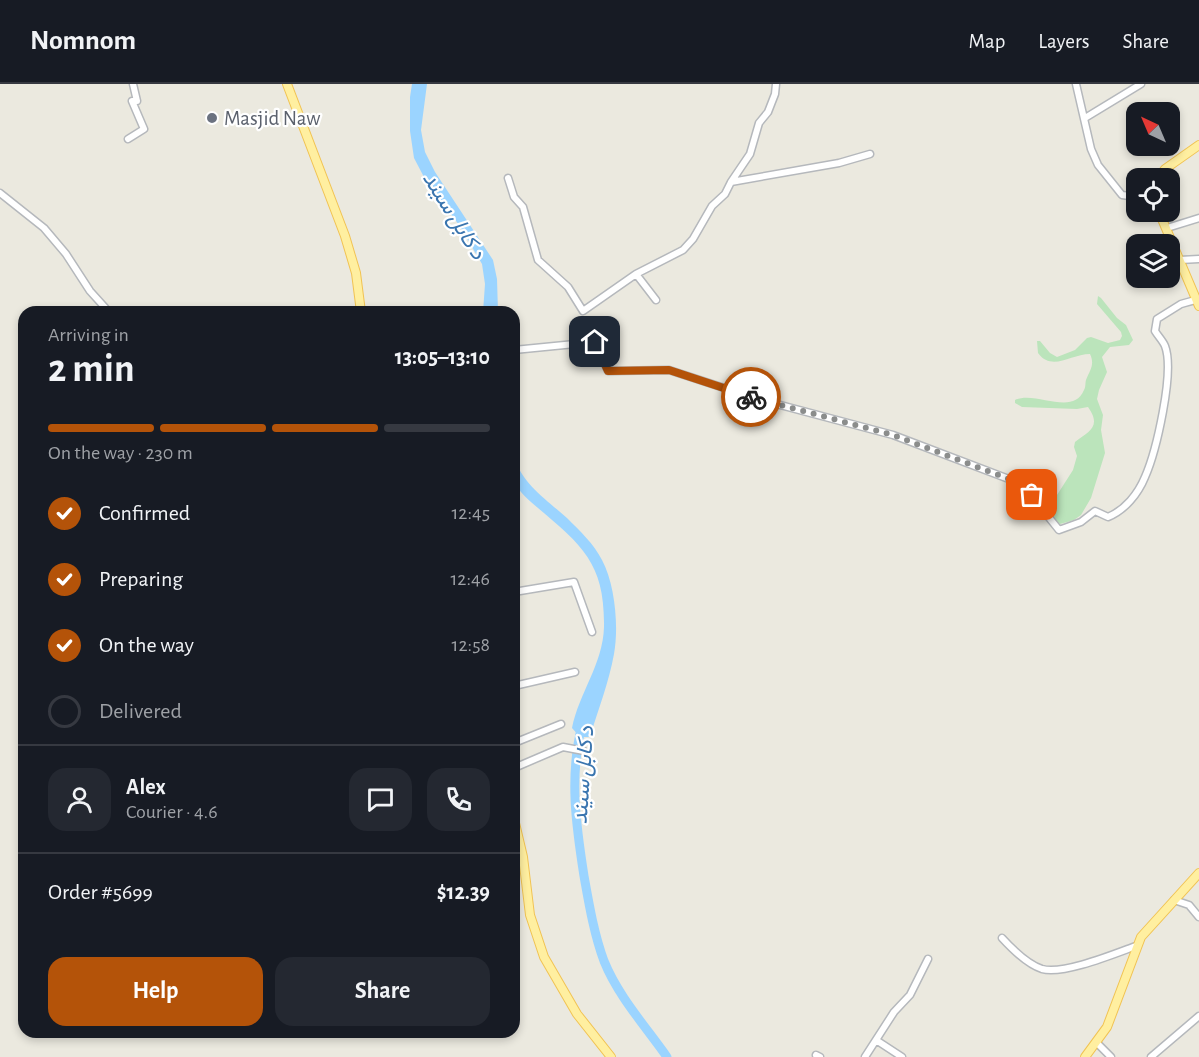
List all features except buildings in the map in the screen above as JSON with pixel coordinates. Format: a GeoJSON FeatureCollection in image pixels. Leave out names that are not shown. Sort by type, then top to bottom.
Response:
{"type":"FeatureCollection","features":[{"type":"Feature","properties":{"kind":"main road"},"geometry":{"type":"LineString","coordinates":[[287,84],[345,236],[356,273],[360,306]]}},
{"type":"Feature","properties":{"kind":"main road"},"geometry":{"type":"LineString","coordinates":[[1166,168],[1199,145]]}},
{"type":"Feature","properties":{"kind":"main road"},"geometry":{"type":"LineString","coordinates":[[1164,222],[1169,234]]}},
{"type":"Feature","properties":{"kind":"main road"},"geometry":{"type":"LineString","coordinates":[[1180,260],[1198,301]]}},
{"type":"Feature","properties":{"kind":"main road"},"geometry":{"type":"LineString","coordinates":[[520,844],[530,915],[544,957],[577,1014],[611,1057]]}},
{"type":"Feature","properties":{"kind":"main road"},"geometry":{"type":"LineString","coordinates":[[1084,1057],[1107,1027],[1140,937],[1199,873]]}},
{"type":"Feature","properties":{"kind":"street"},"geometry":{"type":"LineString","coordinates":[[128,139],[144,129],[132,101],[137,101],[133,84]]}},
{"type":"Feature","properties":{"kind":"street"},"geometry":{"type":"LineString","coordinates":[[508,178],[513,197],[523,207],[538,260],[568,287],[583,311],[636,274],[683,250],[693,239],[712,206],[725,194],[750,154],[759,123],[768,112],[775,94],[776,84]]}},
{"type":"Feature","properties":{"kind":"street"},"geometry":{"type":"LineString","coordinates":[[1076,84],[1091,149],[1098,165],[1122,195],[1126,196]]}},
{"type":"Feature","properties":{"kind":"street"},"geometry":{"type":"LineString","coordinates":[[1085,118],[1142,84]]}},
{"type":"Feature","properties":{"kind":"street"},"geometry":{"type":"LineString","coordinates":[[731,182],[839,163],[870,154]]}},
{"type":"Feature","properties":{"kind":"street"},"geometry":{"type":"LineString","coordinates":[[0,193],[44,228],[66,254],[90,291],[104,306]]}},
{"type":"Feature","properties":{"kind":"street"},"geometry":{"type":"LineString","coordinates":[[1167,228],[1199,218]]}},
{"type":"Feature","properties":{"kind":"street"},"geometry":{"type":"LineString","coordinates":[[1180,260],[1199,259]]}},
{"type":"Feature","properties":{"kind":"street"},"geometry":{"type":"LineString","coordinates":[[636,274],[656,300]]}},
{"type":"Feature","properties":{"kind":"street"},"geometry":{"type":"LineString","coordinates":[[520,349],[595,342],[608,371],[669,370],[758,399],[893,435],[1022,484],[1059,530],[1081,522],[1095,511],[1108,517],[1118,513],[1145,478],[1165,408],[1167,363],[1165,346],[1155,331],[1157,319],[1181,304],[1198,301]]}},
{"type":"Feature","properties":{"kind":"street"},"geometry":{"type":"LineString","coordinates":[[520,591],[574,582],[592,632]]}},
{"type":"Feature","properties":{"kind":"street"},"geometry":{"type":"LineString","coordinates":[[520,685],[575,672]]}},
{"type":"Feature","properties":{"kind":"street"},"geometry":{"type":"LineString","coordinates":[[520,741],[561,724]]}},
{"type":"Feature","properties":{"kind":"street"},"geometry":{"type":"LineString","coordinates":[[520,765],[563,747],[585,751]]}},
{"type":"Feature","properties":{"kind":"street"},"geometry":{"type":"LineString","coordinates":[[1174,900],[1189,905],[1199,916]]}},
{"type":"Feature","properties":{"kind":"street"},"geometry":{"type":"LineString","coordinates":[[1002,938],[1014,951],[1022,954],[1026,961],[1042,969],[1051,970],[1070,968],[1136,946]]}},
{"type":"Feature","properties":{"kind":"street"},"geometry":{"type":"LineString","coordinates":[[865,1057],[894,1012],[910,995],[928,959]]}},
{"type":"Feature","properties":{"kind":"street"},"geometry":{"type":"LineString","coordinates":[[1151,1057],[1199,1016]]}},
{"type":"Feature","properties":{"kind":"street"},"geometry":{"type":"LineString","coordinates":[[876,1040],[902,1057]]}},
{"type":"Feature","properties":{"kind":"street"},"geometry":{"type":"LineString","coordinates":[[1096,1042],[1109,1056]]}},
{"type":"Feature","properties":{"kind":"green space"},"geometry":{"type":"Polygon","coordinates":[[[1098,296],[1126,325],[1133,340],[1129,345],[1110,347],[1102,357],[1107,372],[1097,399],[1103,415],[1101,430],[1105,453],[1091,498],[1081,515],[1074,520],[1060,524],[1056,522],[1051,511],[1057,495],[1073,470],[1077,456],[1075,442],[1092,428],[1094,419],[1088,407],[1077,409],[1022,407],[1015,403],[1015,400],[1033,398],[1071,402],[1079,398],[1085,389],[1091,367],[1090,354],[1062,361],[1049,361],[1038,353],[1037,341],[1040,341],[1050,353],[1057,357],[1075,350],[1087,338],[1091,337],[1108,343],[1120,340],[1121,332],[1097,304],[1098,296]]]}},
{"type":"Feature","properties":{"kind":"water"},"geometry":{"type":"Polygon","coordinates":[[[412,84],[427,84],[421,130],[425,152],[435,172],[493,260],[497,279],[498,306],[483,306],[485,284],[482,264],[459,225],[425,179],[414,158],[410,131],[412,84]]]}},
{"type":"Feature","properties":{"kind":"water"},"geometry":{"type":"Polygon","coordinates":[[[520,471],[529,484],[591,543],[602,560],[610,581],[616,619],[614,654],[590,737],[580,737],[572,728],[603,641],[603,605],[600,587],[588,558],[579,546],[520,490],[520,471]]]}},
{"type":"Feature","properties":{"kind":"waterway","name":"د کابل سيند"},"geometry":{"type":"LineString","coordinates":[[582,725],[576,763],[576,819],[595,930],[604,961],[617,987],[667,1057]]}},
{"type":"Feature","properties":{"kind":"way so far"},"geometry":{"type":"LineString","coordinates":[[751,397],[893,435],[1022,484],[1032,495]]}},
{"type":"Feature","properties":{"kind":"place","name":"Masjid Naw"},"geometry":{"type":"Point","coordinates":[212,118]}},
{"type":"Feature","properties":{"kind":"route"},"geometry":{"type":"LineString","coordinates":[[595,342],[608,371],[669,370],[751,397]]}}]}
